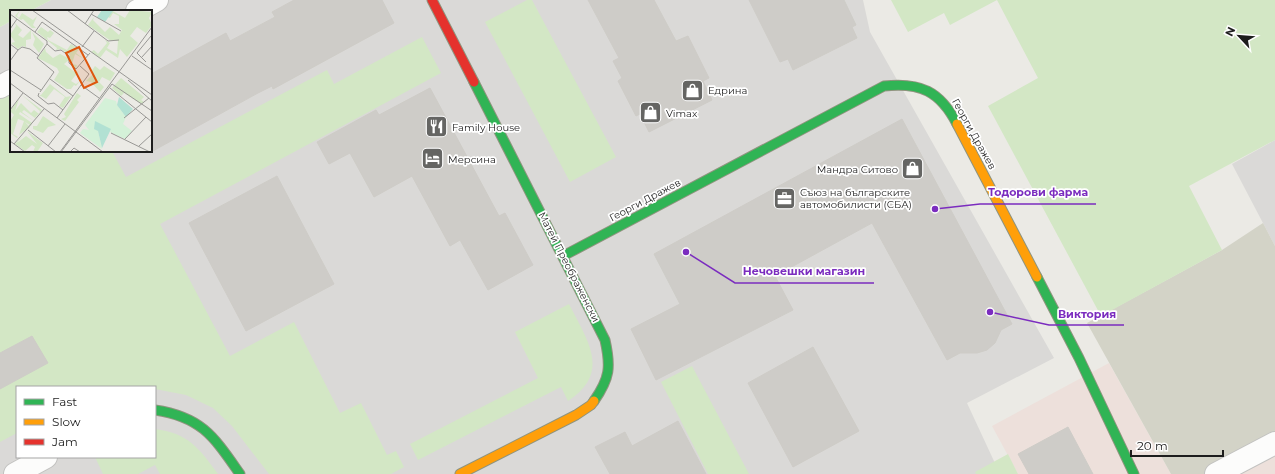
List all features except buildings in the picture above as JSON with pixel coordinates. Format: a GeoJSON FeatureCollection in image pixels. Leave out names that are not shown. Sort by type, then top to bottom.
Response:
{"type":"FeatureCollection","features":[{"type":"Feature","properties":{"kind":"street"},"geometry":{"type":"LineString","coordinates":[[139,10],[156,0]]}},
{"type":"Feature","properties":{"kind":"street","name":"Матей Преображенски"},"geometry":{"type":"LineString","coordinates":[[432,0],[605,340],[609,358],[608,375],[601,391],[591,406],[460,474]]}},
{"type":"Feature","properties":{"kind":"street"},"geometry":{"type":"LineString","coordinates":[[0,87],[10,82]]}},
{"type":"Feature","properties":{"kind":"street","name":"Георги Дражев"},"geometry":{"type":"LineString","coordinates":[[563,256],[884,86],[901,84],[918,86],[933,93],[946,104],[955,119],[1078,358],[1134,474]]}},
{"type":"Feature","properties":{"kind":"street"},"geometry":{"type":"LineString","coordinates":[[156,410],[179,414],[200,425],[217,441],[240,474]]}},
{"type":"Feature","properties":{"kind":"street"},"geometry":{"type":"LineString","coordinates":[[1216,474],[1275,443]]}},
{"type":"Feature","properties":{"kind":"street"},"geometry":{"type":"LineString","coordinates":[[15,474],[44,458]]}},
{"type":"Feature","properties":{"kind":"shaded area"},"geometry":{"type":"Polygon","coordinates":[[[51,0],[863,0],[870,32],[1054,358],[967,403],[1000,474],[0,474],[0,27],[10,22],[10,152],[152,152],[152,10],[32,10],[51,0]]]}},
{"type":"Feature","properties":{"kind":"shaded area"},"geometry":{"type":"Polygon","coordinates":[[[1275,140],[1275,246],[1232,164],[1275,140]]]}},
{"type":"Feature","properties":{"kind":"shaded area"},"geometry":{"type":"Polygon","coordinates":[[[1263,223],[1275,246],[1275,443],[1216,474],[1171,474],[1087,323],[1222,250],[1263,223]]]}},
{"type":"Feature","properties":{"kind":"shaded area"},"geometry":{"type":"Polygon","coordinates":[[[1109,363],[1171,474],[1018,474],[992,426],[1109,363]]]}},
{"type":"Feature","properties":{"kind":"shaded area"},"geometry":{"type":"Polygon","coordinates":[[[1275,443],[1275,474],[1216,474],[1275,443]]]}},
{"type":"Feature","properties":{"kind":"green space"},"geometry":{"type":"Polygon","coordinates":[[[0,0],[51,0],[32,10],[10,10],[10,22],[0,27],[0,0]]]}},
{"type":"Feature","properties":{"kind":"green space"},"geometry":{"type":"Polygon","coordinates":[[[527,0],[532,0],[616,157],[570,182],[485,22],[527,0]]]}},
{"type":"Feature","properties":{"kind":"green space"},"geometry":{"type":"Polygon","coordinates":[[[891,0],[997,0],[950,25],[944,13],[908,32],[891,0]]]}},
{"type":"Feature","properties":{"kind":"green space"},"geometry":{"type":"Polygon","coordinates":[[[997,0],[1275,0],[1275,140],[1189,186],[1222,250],[1101,316],[988,106],[1038,78],[997,0]]]}},
{"type":"Feature","properties":{"kind":"green space"},"geometry":{"type":"Polygon","coordinates":[[[422,37],[441,73],[160,224],[230,356],[294,322],[340,413],[361,403],[387,455],[396,451],[404,467],[391,474],[269,474],[232,426],[213,408],[186,395],[156,389],[156,386],[16,386],[16,434],[0,442],[0,98],[10,93],[10,152],[113,152],[126,177],[327,70],[334,84],[422,37]]]}},
{"type":"Feature","properties":{"kind":"green space"},"geometry":{"type":"Polygon","coordinates":[[[569,304],[583,330],[592,355],[592,367],[589,379],[581,390],[568,401],[561,387],[418,460],[410,444],[538,378],[515,332],[569,304]]]}},
{"type":"Feature","properties":{"kind":"green space"},"geometry":{"type":"Polygon","coordinates":[[[692,366],[749,474],[708,474],[661,382],[692,366]]]}},
{"type":"Feature","properties":{"kind":"green space"},"geometry":{"type":"Polygon","coordinates":[[[156,429],[176,434],[192,443],[218,474],[160,474],[155,465],[138,474],[103,474],[95,458],[156,458],[156,429]]]}},
{"type":"Feature","properties":{"kind":"green space"},"geometry":{"type":"Polygon","coordinates":[[[1008,454],[1018,474],[976,474],[975,472],[1008,454]]]}},
{"type":"Feature","properties":{"kind":"traffic: fast"},"geometry":{"type":"LineString","coordinates":[[474,82],[605,340],[608,358],[608,372],[603,386],[594,401]]}},
{"type":"Feature","properties":{"kind":"traffic: fast"},"geometry":{"type":"LineString","coordinates":[[563,256],[884,86],[908,86],[928,91],[936,96],[957,124]]}},
{"type":"Feature","properties":{"kind":"traffic: fast"},"geometry":{"type":"LineString","coordinates":[[1037,277],[1079,358],[1134,474]]}},
{"type":"Feature","properties":{"kind":"traffic: fast"},"geometry":{"type":"LineString","coordinates":[[156,410],[171,413],[196,424],[214,439],[240,474]]}},
{"type":"Feature","properties":{"kind":"traffic: slow"},"geometry":{"type":"LineString","coordinates":[[957,124],[1037,277]]}},
{"type":"Feature","properties":{"kind":"traffic: slow"},"geometry":{"type":"LineString","coordinates":[[460,474],[576,415],[591,405],[594,401]]}},
{"type":"Feature","properties":{"kind":"traffic: jam"},"geometry":{"type":"LineString","coordinates":[[432,0],[474,82]]}},
{"type":"Feature","properties":{"kind":"place","name":"Едрина"},"geometry":{"type":"Point","coordinates":[693,90]}},
{"type":"Feature","properties":{"kind":"place","name":"Vimax"},"geometry":{"type":"Point","coordinates":[651,113]}},
{"type":"Feature","properties":{"kind":"place","name":"Family House"},"geometry":{"type":"Point","coordinates":[436,127]}},
{"type":"Feature","properties":{"kind":"place","name":"Мерсина"},"geometry":{"type":"Point","coordinates":[432,159]}},
{"type":"Feature","properties":{"kind":"place","name":"Мандра Ситово"},"geometry":{"type":"Point","coordinates":[913,169]}},
{"type":"Feature","properties":{"kind":"place","name":"Съюз на българските автомобилисти (СБА)"},"geometry":{"type":"Point","coordinates":[784,198]}},
{"type":"Feature","properties":{"kind":"place","name":"Тодорови фарма"},"geometry":{"type":"Point","coordinates":[935,209]}},
{"type":"Feature","properties":{"kind":"place","name":"Нечовешки магазин"},"geometry":{"type":"Point","coordinates":[686,252]}},
{"type":"Feature","properties":{"kind":"place","name":"Виктория"},"geometry":{"type":"Point","coordinates":[990,312]}}]}
